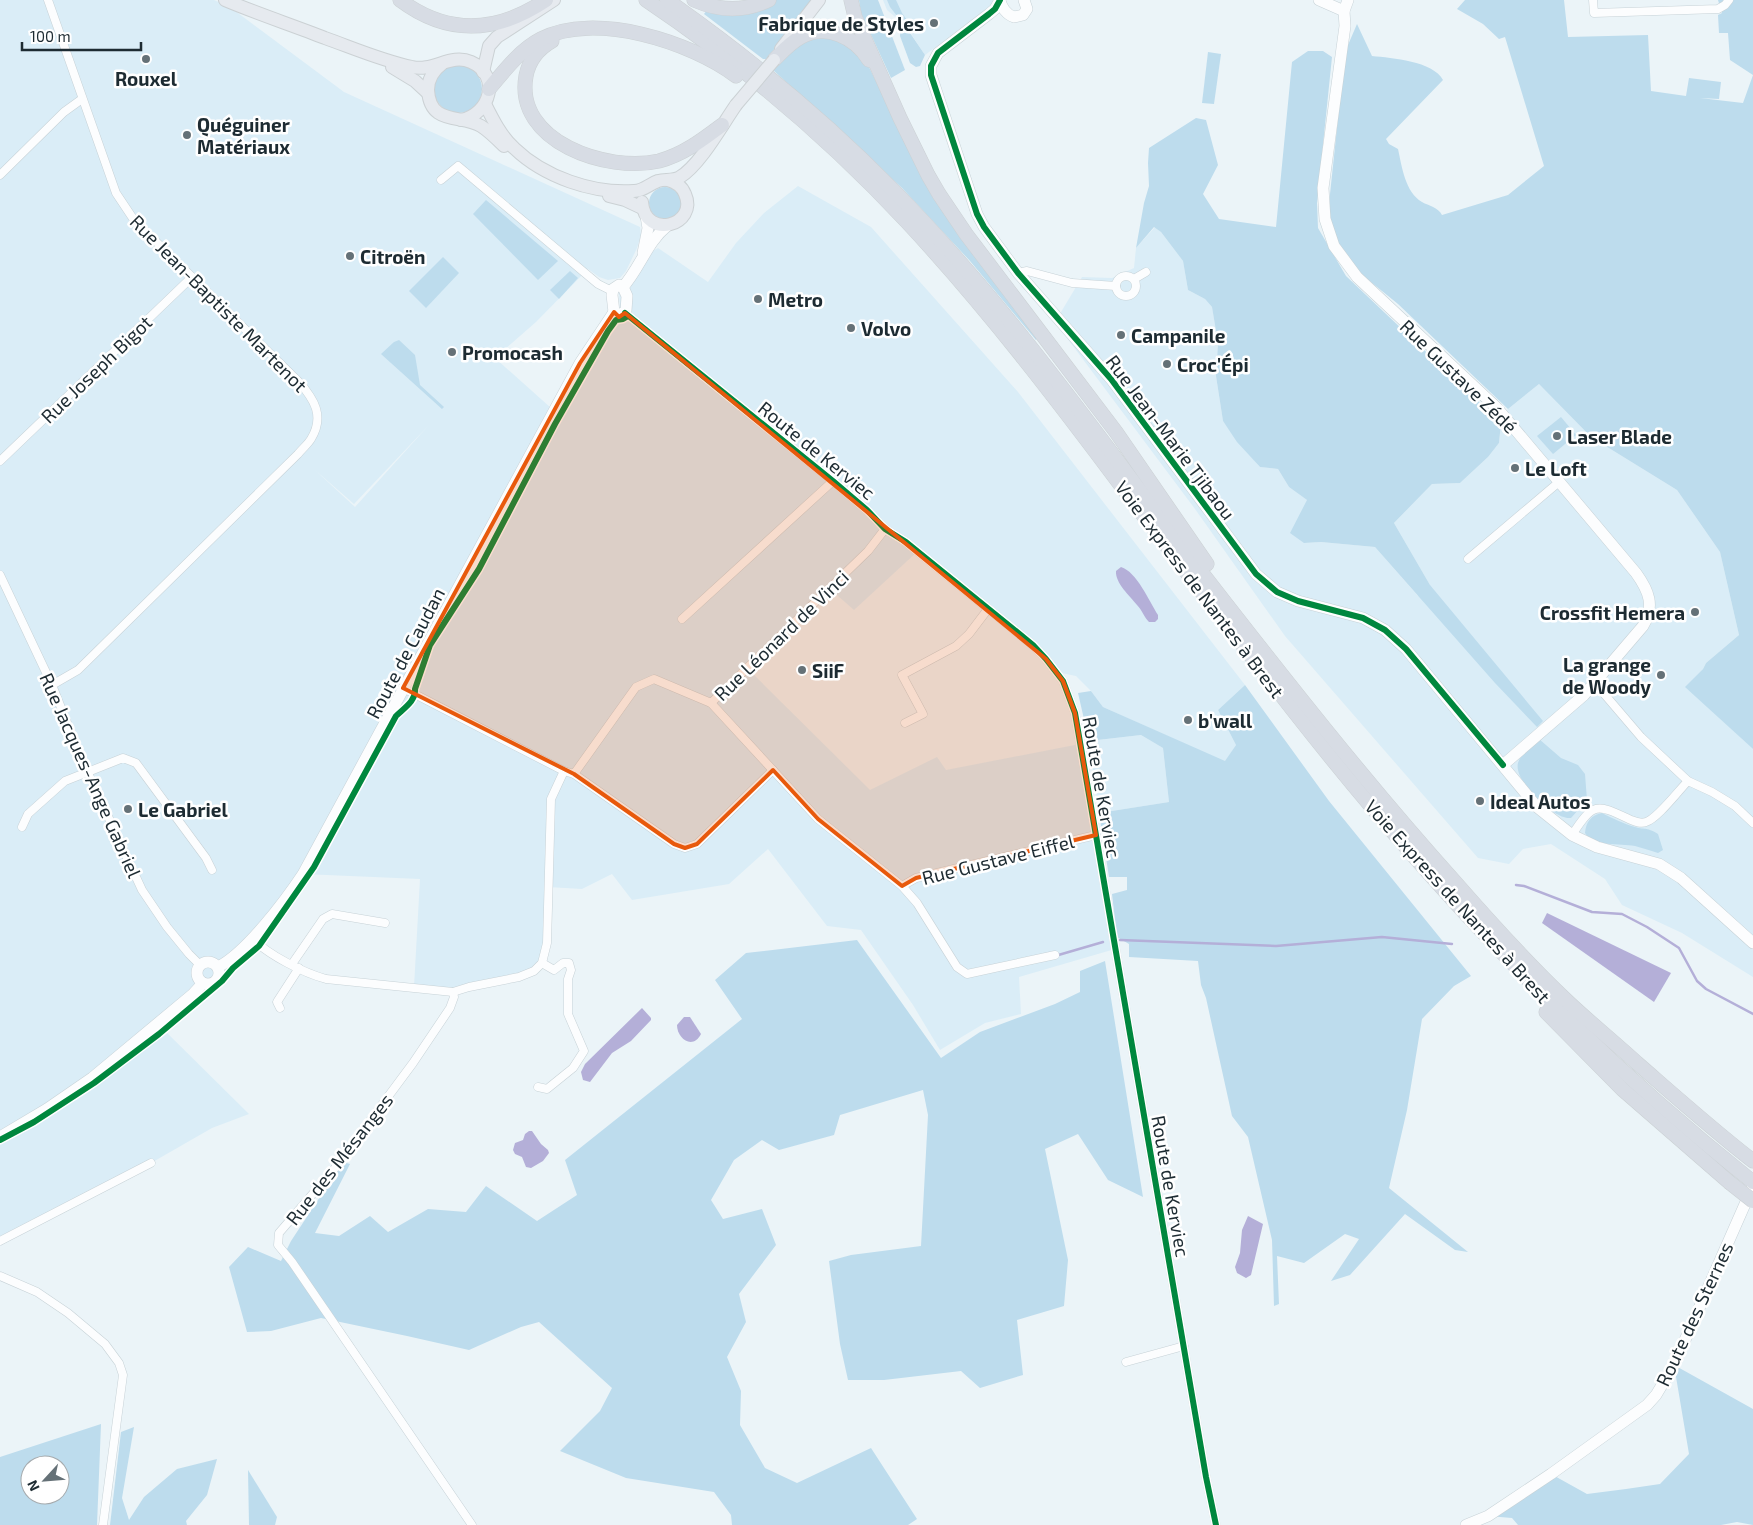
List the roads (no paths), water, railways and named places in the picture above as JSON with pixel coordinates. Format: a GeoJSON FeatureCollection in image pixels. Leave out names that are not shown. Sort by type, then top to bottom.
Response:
{"type":"FeatureCollection","features":[{"type":"Feature","properties":{"kind":"highway"},"geometry":{"type":"LineString","coordinates":[[400,0],[414,11],[434,20],[468,26],[482,26],[520,16],[546,0]]}},
{"type":"Feature","properties":{"kind":"highway","name":"Voie Express de Nantes à Brest"},"geometry":{"type":"LineString","coordinates":[[646,0],[695,34],[784,104],[850,164],[904,218],[937,254],[1033,369],[1301,721],[1392,831],[1509,962],[1602,1054],[1753,1184]]}},
{"type":"Feature","properties":{"kind":"highway","name":"Voie Express de Nantes à Brest"},"geometry":{"type":"LineString","coordinates":[[668,0],[744,56],[795,98],[869,166],[938,238],[1040,358],[1266,654],[1359,771],[1423,847],[1529,963],[1564,998],[1698,1117],[1753,1161]]}},
{"type":"Feature","properties":{"kind":"highway"},"geometry":{"type":"LineString","coordinates":[[694,0],[706,5],[733,9],[749,8],[769,0]]}},
{"type":"Feature","properties":{"kind":"highway"},"geometry":{"type":"LineString","coordinates":[[851,0],[855,17],[900,118]]}},
{"type":"Feature","properties":{"kind":"highway"},"geometry":{"type":"LineString","coordinates":[[489,89],[525,50],[542,38],[566,31],[592,28],[624,30],[698,52],[730,72],[762,96],[844,170],[929,258],[1016,358],[1033,369]]}},
{"type":"Feature","properties":{"kind":"highway"},"geometry":{"type":"LineString","coordinates":[[774,60],[801,36],[819,31],[830,31],[849,39],[868,57],[928,175],[952,215],[1116,432],[1257,634],[1266,654]]}},
{"type":"Feature","properties":{"kind":"highway"},"geometry":{"type":"LineString","coordinates":[[698,52],[624,34],[608,32],[566,35],[542,47],[534,56],[528,69],[525,84],[526,98],[536,122],[552,136],[585,155],[613,163],[644,164],[671,157],[688,150],[722,125]]}},
{"type":"Feature","properties":{"kind":"highway"},"geometry":{"type":"LineString","coordinates":[[1509,962],[1519,983],[1589,1057],[1622,1089],[1728,1182],[1753,1201]]}},
{"type":"Feature","properties":{"kind":"main road"},"geometry":{"type":"LineString","coordinates":[[214,0],[393,68],[415,81],[428,93],[432,104],[439,113],[449,118],[480,126],[522,161],[549,177],[574,187],[625,200],[644,212],[653,223],[667,226],[681,219],[686,211],[687,201],[681,187],[668,180]]}},
{"type":"Feature","properties":{"kind":"main road"},"geometry":{"type":"LineString","coordinates":[[225,0],[411,67],[420,68],[442,64],[453,59],[464,59],[475,64],[483,72],[489,89],[485,104],[475,115],[460,120]]}},
{"type":"Feature","properties":{"kind":"main road"},"geometry":{"type":"LineString","coordinates":[[483,72],[489,46],[497,38],[554,0]]}},
{"type":"Feature","properties":{"kind":"main road"},"geometry":{"type":"LineString","coordinates":[[485,104],[502,134],[524,157],[552,173],[576,183],[596,188],[636,191],[648,187],[657,181],[678,179],[700,157],[736,105],[774,60],[819,0]]}},
{"type":"Feature","properties":{"kind":"main road"},"geometry":{"type":"LineString","coordinates":[[428,93],[430,79],[442,64]]}},
{"type":"Feature","properties":{"kind":"main road"},"geometry":{"type":"LineString","coordinates":[[644,212],[643,196],[648,187]]}},
{"type":"Feature","properties":{"kind":"street","name":"Rue Jean-Baptiste Martenot"},"geometry":{"type":"LineString","coordinates":[[48,0],[116,193],[124,207],[134,220],[312,396],[318,412],[312,439],[298,454],[78,670],[52,686]]}},
{"type":"Feature","properties":{"kind":"street"},"geometry":{"type":"LineString","coordinates":[[1000,0],[1000,4],[1007,13]]}},
{"type":"Feature","properties":{"kind":"street","name":"Rue Jean-Marie Tjibaou"},"geometry":{"type":"LineString","coordinates":[[1000,0],[995,9],[938,53],[930,66],[931,75],[977,214],[984,228],[1018,273],[1111,379],[1256,574],[1277,592],[1298,601],[1333,608],[1363,618],[1385,630],[1406,649],[1537,806],[1572,836],[1597,847],[1659,864],[1681,878],[1753,943]]}},
{"type":"Feature","properties":{"kind":"street","name":"Rue Jean-Marie Tjibaou"},"geometry":{"type":"LineString","coordinates":[[976,25],[998,14],[1007,13],[1014,17],[1023,15],[1027,9],[1024,0]]}},
{"type":"Feature","properties":{"kind":"street"},"geometry":{"type":"LineString","coordinates":[[1319,0],[1346,6]]}},
{"type":"Feature","properties":{"kind":"street"},"geometry":{"type":"LineString","coordinates":[[1593,0],[1594,13],[1718,9],[1729,0]]}},
{"type":"Feature","properties":{"kind":"street","name":"Rue Gustave Zédé"},"geometry":{"type":"LineString","coordinates":[[1346,6],[1345,26],[1323,188],[1326,219],[1334,246],[1357,277],[1497,408],[1636,573],[1648,591],[1650,604],[1647,619],[1584,695],[1503,765]]}},
{"type":"Feature","properties":{"kind":"street"},"geometry":{"type":"LineString","coordinates":[[0,175],[64,112],[82,99]]}},
{"type":"Feature","properties":{"kind":"street"},"geometry":{"type":"LineString","coordinates":[[441,180],[458,166],[583,272],[606,289],[618,291]]}},
{"type":"Feature","properties":{"kind":"street"},"geometry":{"type":"LineString","coordinates":[[642,257],[648,228],[644,212]]}},
{"type":"Feature","properties":{"kind":"street"},"geometry":{"type":"LineString","coordinates":[[620,310],[618,291],[635,272],[642,257],[667,226]]}},
{"type":"Feature","properties":{"kind":"street"},"geometry":{"type":"LineString","coordinates":[[1018,273],[1028,271],[1072,283],[1116,286]]}},
{"type":"Feature","properties":{"kind":"street"},"geometry":{"type":"LineString","coordinates":[[1134,279],[1136,288],[1130,296],[1120,294],[1116,286],[1118,280],[1124,276],[1134,279],[1146,272]]}},
{"type":"Feature","properties":{"kind":"street","name":"Rue Joseph Bigot"},"geometry":{"type":"LineString","coordinates":[[0,461],[192,277]]}},
{"type":"Feature","properties":{"kind":"street","name":"Route de Kerviec"},"geometry":{"type":"LineString","coordinates":[[620,310],[833,481],[867,510],[885,529],[906,542],[1033,645],[1046,658],[1064,682],[1075,713],[1216,1525]]}},
{"type":"Feature","properties":{"kind":"street","name":"Route de Caudan"},"geometry":{"type":"LineString","coordinates":[[0,1137],[47,1109],[92,1078],[193,994],[202,983],[210,984],[216,980],[219,974],[218,967],[229,961],[252,938],[291,892],[303,874],[402,688],[515,485],[580,363],[620,310]]}},
{"type":"Feature","properties":{"kind":"street"},"geometry":{"type":"LineString","coordinates":[[682,619],[833,481]]}},
{"type":"Feature","properties":{"kind":"street"},"geometry":{"type":"LineString","coordinates":[[1468,559],[1559,482]]}},
{"type":"Feature","properties":{"kind":"street","name":"Rue Léonard de Vinci"},"geometry":{"type":"LineString","coordinates":[[574,774],[636,687],[654,679],[711,703],[868,551],[885,529]]}},
{"type":"Feature","properties":{"kind":"street","name":"Rue Jacques-Ange Gabriel"},"geometry":{"type":"LineString","coordinates":[[0,575],[52,686],[88,772],[142,890],[167,928],[200,965]]}},
{"type":"Feature","properties":{"kind":"street"},"geometry":{"type":"LineString","coordinates":[[905,723],[923,714],[902,675],[956,646],[969,634],[988,609]]}},
{"type":"Feature","properties":{"kind":"street"},"geometry":{"type":"LineString","coordinates":[[1594,682],[1641,737],[1688,781],[1712,792],[1735,806],[1753,823]]}},
{"type":"Feature","properties":{"kind":"street"},"geometry":{"type":"LineString","coordinates":[[402,688],[564,771],[574,774],[674,844],[685,848],[696,844],[773,770]]}},
{"type":"Feature","properties":{"kind":"street"},"geometry":{"type":"LineString","coordinates":[[711,703],[818,818],[902,886],[918,903],[957,968],[967,974],[1055,955]]}},
{"type":"Feature","properties":{"kind":"street"},"geometry":{"type":"LineString","coordinates":[[22,827],[28,814],[65,781],[123,758],[136,763],[206,858],[212,870]]}},
{"type":"Feature","properties":{"kind":"street"},"geometry":{"type":"LineString","coordinates":[[252,938],[271,953],[308,974],[326,979],[453,992],[468,987],[519,977],[534,971],[542,963],[546,943],[551,799],[564,771]]}},
{"type":"Feature","properties":{"kind":"street"},"geometry":{"type":"LineString","coordinates":[[1572,836],[1590,812],[1596,808],[1604,808],[1637,822],[1646,822],[1654,817],[1688,781]]}},
{"type":"Feature","properties":{"kind":"street","name":"Rue Gustave Eiffel"},"geometry":{"type":"LineString","coordinates":[[902,886],[916,878],[1096,835]]}},
{"type":"Feature","properties":{"kind":"street"},"geometry":{"type":"LineString","coordinates":[[292,964],[323,919],[332,914],[385,923]]}},
{"type":"Feature","properties":{"kind":"street"},"geometry":{"type":"LineString","coordinates":[[202,983],[197,974],[200,965],[209,961],[218,967]]}},
{"type":"Feature","properties":{"kind":"street"},"geometry":{"type":"LineString","coordinates":[[538,1087],[547,1088],[573,1068],[584,1052],[568,1014],[568,979],[571,970],[569,963],[563,963],[554,970],[542,963]]}},
{"type":"Feature","properties":{"kind":"street"},"geometry":{"type":"LineString","coordinates":[[280,1008],[277,1002],[299,968]]}},
{"type":"Feature","properties":{"kind":"street","name":"Rue des Mésanges"},"geometry":{"type":"LineString","coordinates":[[453,992],[454,997],[450,1008],[413,1063],[336,1168],[279,1233],[278,1245],[292,1262],[472,1525]]}},
{"type":"Feature","properties":{"kind":"street"},"geometry":{"type":"LineString","coordinates":[[0,1241],[151,1163]]}},
{"type":"Feature","properties":{"kind":"street","name":"Route des Sternes"},"geometry":{"type":"LineString","coordinates":[[1466,1525],[1488,1516],[1551,1474],[1647,1405],[1656,1395],[1674,1365],[1753,1184]]}},
{"type":"Feature","properties":{"kind":"street"},"geometry":{"type":"LineString","coordinates":[[0,1276],[37,1292],[68,1313],[105,1344],[119,1363],[123,1375],[103,1525]]}},
{"type":"Feature","properties":{"kind":"street"},"geometry":{"type":"LineString","coordinates":[[1126,1362],[1184,1346]]}},
{"type":"Feature","properties":{"kind":"waterway"},"geometry":{"type":"LineString","coordinates":[[1516,885],[1524,886],[1592,912],[1622,914],[1647,927],[1679,948],[1697,981],[1706,989],[1753,1014]]}},
{"type":"Feature","properties":{"kind":"waterway"},"geometry":{"type":"LineString","coordinates":[[1120,940],[1276,946],[1382,937],[1452,944]]}},
{"type":"Feature","properties":{"kind":"waterway"},"geometry":{"type":"LineString","coordinates":[[1055,956],[1103,942]]}},
{"type":"Feature","properties":{"kind":"place","name":"Fabrique de Styles"},"geometry":{"type":"Point","coordinates":[934,23]}},
{"type":"Feature","properties":{"kind":"place","name":"Rouxel"},"geometry":{"type":"Point","coordinates":[146,59]}},
{"type":"Feature","properties":{"kind":"place","name":"Quéguiner Matériaux"},"geometry":{"type":"Point","coordinates":[187,135]}},
{"type":"Feature","properties":{"kind":"place","name":"Citroën"},"geometry":{"type":"Point","coordinates":[350,256]}},
{"type":"Feature","properties":{"kind":"place","name":"Metro"},"geometry":{"type":"Point","coordinates":[758,299]}},
{"type":"Feature","properties":{"kind":"place","name":"Volvo"},"geometry":{"type":"Point","coordinates":[851,328]}},
{"type":"Feature","properties":{"kind":"place","name":"Campanile"},"geometry":{"type":"Point","coordinates":[1121,335]}},
{"type":"Feature","properties":{"kind":"place","name":"Promocash"},"geometry":{"type":"Point","coordinates":[452,352]}},
{"type":"Feature","properties":{"kind":"place","name":"Croc'Épi"},"geometry":{"type":"Point","coordinates":[1167,364]}},
{"type":"Feature","properties":{"kind":"place","name":"Laser Blade"},"geometry":{"type":"Point","coordinates":[1557,436]}},
{"type":"Feature","properties":{"kind":"place","name":"Le Loft"},"geometry":{"type":"Point","coordinates":[1515,468]}},
{"type":"Feature","properties":{"kind":"place","name":"Crossfit Hemera"},"geometry":{"type":"Point","coordinates":[1695,612]}},
{"type":"Feature","properties":{"kind":"place","name":"SiiF"},"geometry":{"type":"Point","coordinates":[802,670]}},
{"type":"Feature","properties":{"kind":"place","name":"La grange de Woody"},"geometry":{"type":"Point","coordinates":[1661,675]}},
{"type":"Feature","properties":{"kind":"place","name":"b'wall"},"geometry":{"type":"Point","coordinates":[1188,720]}},
{"type":"Feature","properties":{"kind":"place","name":"Ideal Autos"},"geometry":{"type":"Point","coordinates":[1480,801]}},
{"type":"Feature","properties":{"kind":"place","name":"Le Gabriel"},"geometry":{"type":"Point","coordinates":[128,809]}}]}
